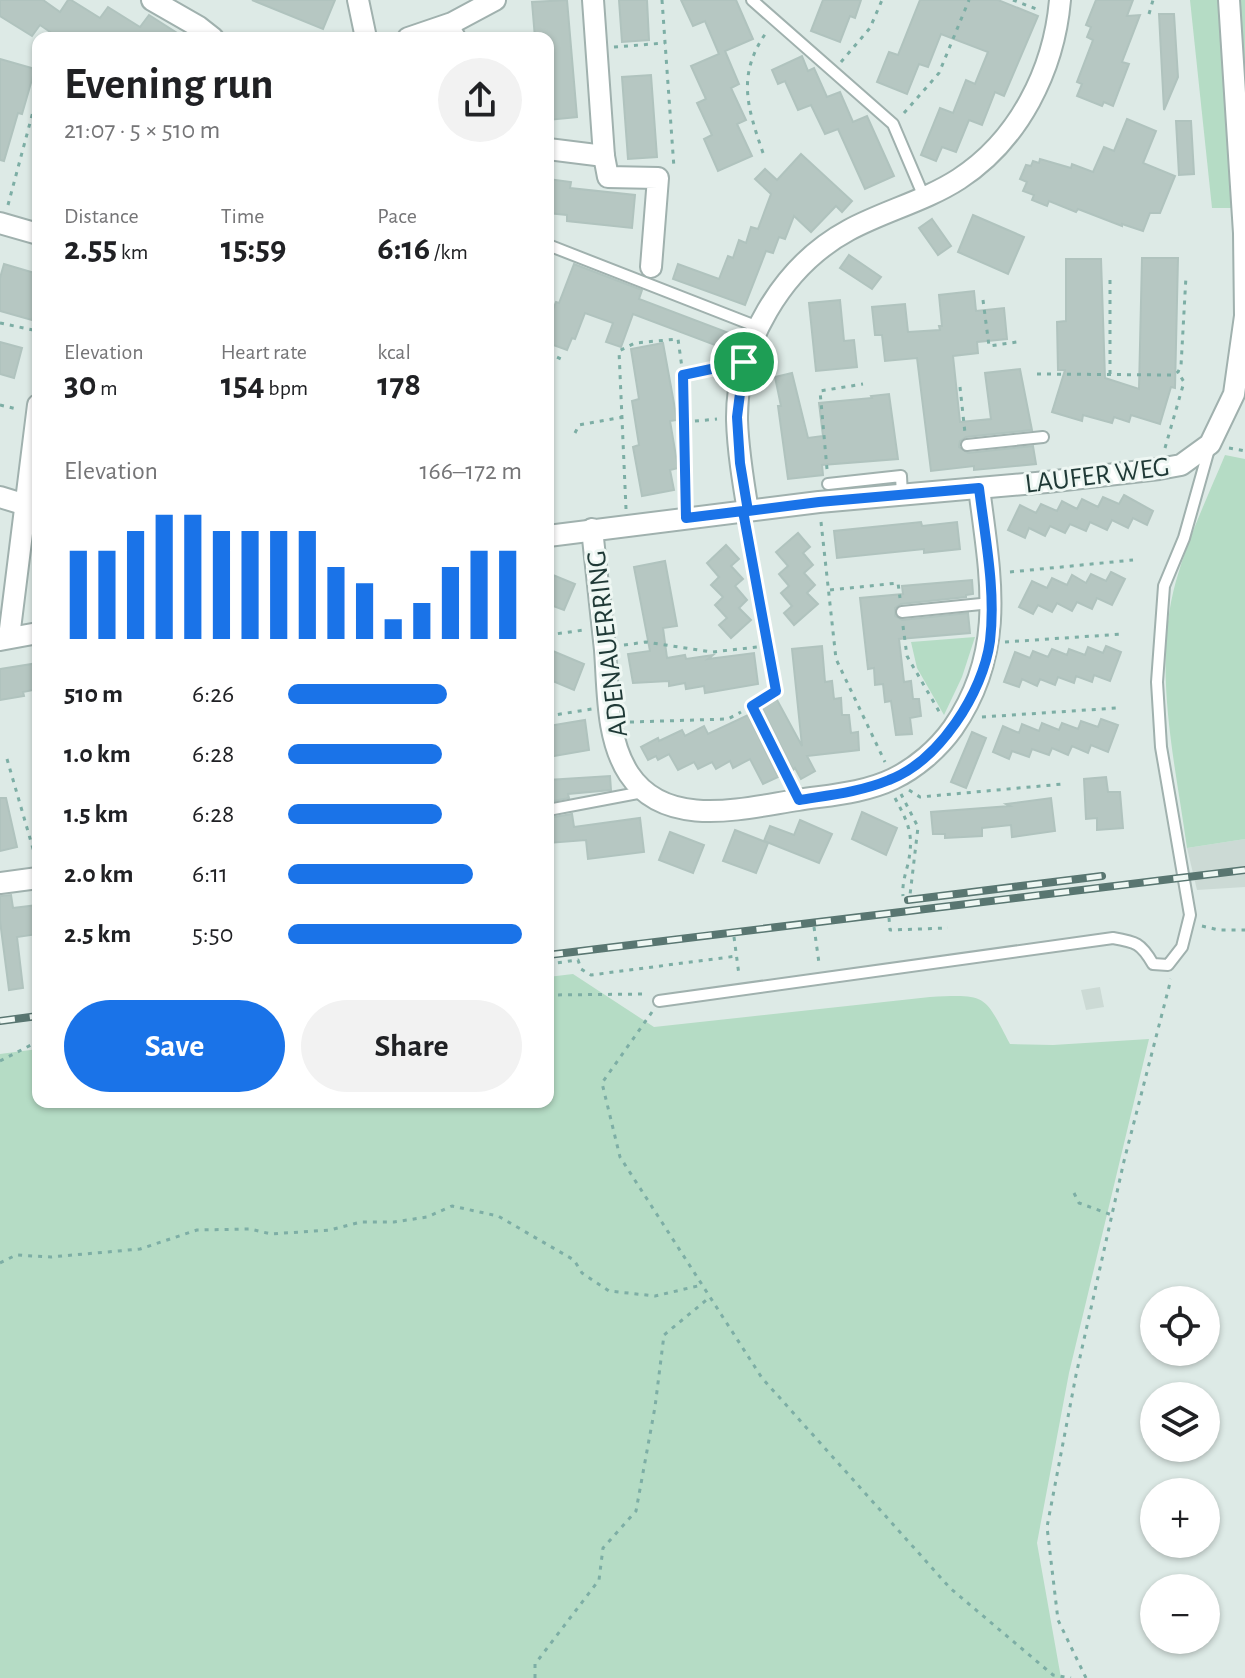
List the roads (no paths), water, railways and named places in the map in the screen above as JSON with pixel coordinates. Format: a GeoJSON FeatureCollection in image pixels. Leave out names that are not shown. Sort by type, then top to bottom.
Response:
{"type":"FeatureCollection","features":[{"type":"Feature","properties":{"kind":"street"},"geometry":{"type":"LineString","coordinates":[[358,0],[365,32]]}},
{"type":"Feature","properties":{"kind":"street"},"geometry":{"type":"LineString","coordinates":[[456,30],[495,0]]}},
{"type":"Feature","properties":{"kind":"street"},"geometry":{"type":"LineString","coordinates":[[593,0],[608,177],[658,178],[651,267]]}},
{"type":"Feature","properties":{"kind":"street"},"geometry":{"type":"LineString","coordinates":[[1210,444],[1234,394],[1245,316],[1244,233],[1229,0]]}},
{"type":"Feature","properties":{"kind":"street"},"geometry":{"type":"LineString","coordinates":[[161,2],[204,32]]}},
{"type":"Feature","properties":{"kind":"street"},"geometry":{"type":"LineString","coordinates":[[745,511],[737,417],[744,362],[758,327],[780,290],[813,257],[847,231],[959,179],[990,154],[1011,130],[1043,77],[1059,9]]}},
{"type":"Feature","properties":{"kind":"street"},"geometry":{"type":"LineString","coordinates":[[554,150],[604,156]]}},
{"type":"Feature","properties":{"kind":"street"},"geometry":{"type":"LineString","coordinates":[[2,224],[32,232]]}},
{"type":"Feature","properties":{"kind":"street","name":"LAUFER WEG"},"geometry":{"type":"LineString","coordinates":[[554,535],[745,511],[823,493],[902,495],[1159,469],[1181,465],[1210,444]]}},
{"type":"Feature","properties":{"kind":"street"},"geometry":{"type":"LineString","coordinates":[[32,455],[5,638],[32,634]]}},
{"type":"Feature","properties":{"kind":"street","name":"ADENAUERRING"},"geometry":{"type":"LineString","coordinates":[[592,529],[610,715],[621,761],[631,778],[645,792],[680,808],[718,812],[859,791],[893,779],[928,756],[955,724],[982,669],[990,643],[990,574],[979,488]]}},
{"type":"Feature","properties":{"kind":"street"},"geometry":{"type":"LineString","coordinates":[[0,497],[26,505]]}},
{"type":"Feature","properties":{"kind":"street"},"geometry":{"type":"LineString","coordinates":[[0,883],[32,879]]}},
{"type":"Feature","properties":{"kind":"lane"},"geometry":{"type":"LineString","coordinates":[[752,0],[893,124],[924,197]]}},
{"type":"Feature","properties":{"kind":"lane"},"geometry":{"type":"LineString","coordinates":[[554,247],[758,327]]}},
{"type":"Feature","properties":{"kind":"lane"},"geometry":{"type":"LineString","coordinates":[[967,445],[1043,437]]}},
{"type":"Feature","properties":{"kind":"lane"},"geometry":{"type":"LineString","coordinates":[[659,1001],[1113,938],[1134,941],[1144,949],[1153,964],[1168,965],[1182,947],[1190,915],[1161,747],[1157,682],[1164,586],[1184,538],[1210,444]]}},
{"type":"Feature","properties":{"kind":"lane"},"geometry":{"type":"LineString","coordinates":[[902,612],[991,603]]}},
{"type":"Feature","properties":{"kind":"lane"},"geometry":{"type":"LineString","coordinates":[[752,706],[799,800]]}},
{"type":"Feature","properties":{"kind":"lane"},"geometry":{"type":"LineString","coordinates":[[554,809],[645,792]]}},
{"type":"Feature","properties":{"kind":"railway"},"geometry":{"type":"LineString","coordinates":[[554,954],[1245,870]]}},
{"type":"Feature","properties":{"kind":"railway"},"geometry":{"type":"LineString","coordinates":[[908,900],[1102,876]]}},
{"type":"Feature","properties":{"kind":"railway"},"geometry":{"type":"LineString","coordinates":[[0,1021],[32,1017]]}}]}
